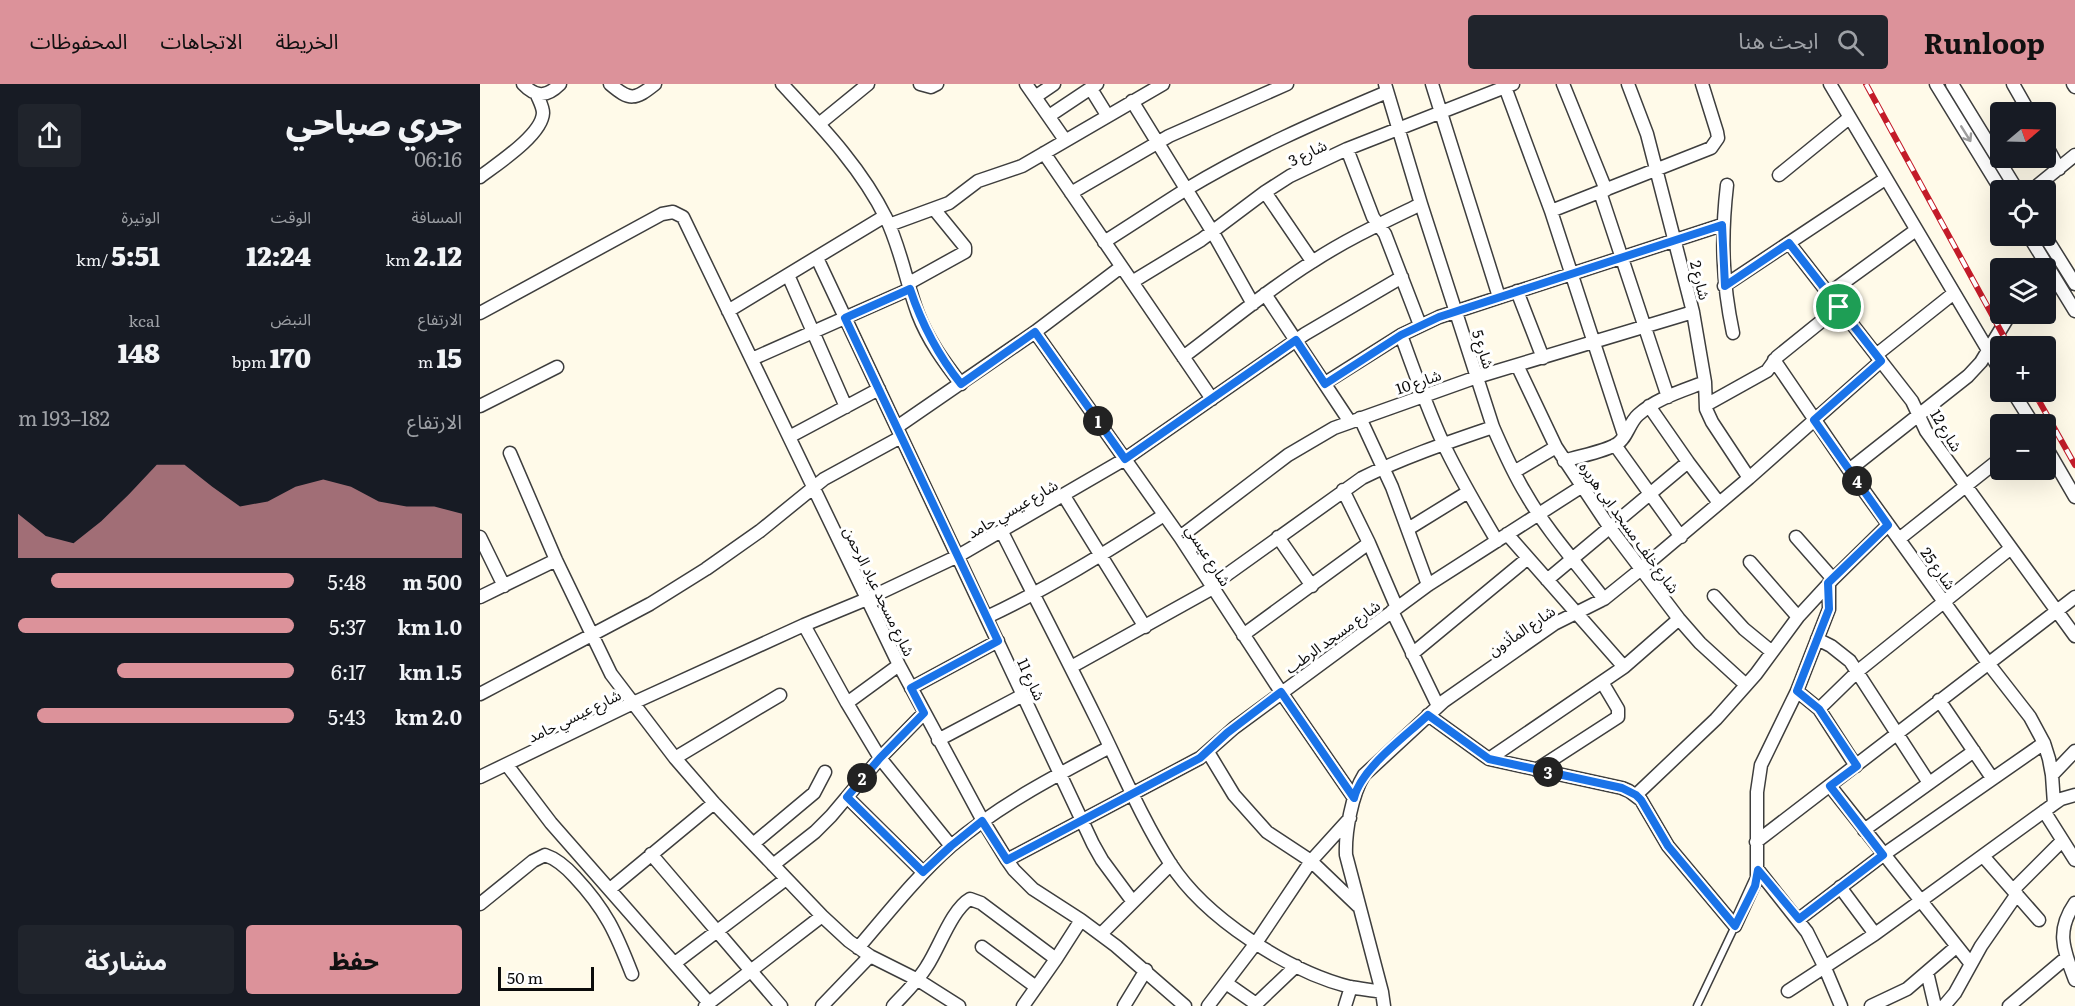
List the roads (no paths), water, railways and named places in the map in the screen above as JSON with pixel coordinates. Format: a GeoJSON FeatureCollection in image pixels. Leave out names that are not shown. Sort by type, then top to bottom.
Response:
{"type":"FeatureCollection","features":[{"type":"Feature","properties":{"kind":"street"},"geometry":{"type":"LineString","coordinates":[[523,84],[537,95],[548,94],[560,84]]}},
{"type":"Feature","properties":{"kind":"street"},"geometry":{"type":"LineString","coordinates":[[610,84],[621,93],[633,97],[644,93],[655,84]]}},
{"type":"Feature","properties":{"kind":"street"},"geometry":{"type":"LineString","coordinates":[[782,84],[819,124],[864,181],[887,221],[919,315],[930,339],[944,363],[961,384]]}},
{"type":"Feature","properties":{"kind":"street"},"geometry":{"type":"LineString","coordinates":[[819,124],[868,84]]}},
{"type":"Feature","properties":{"kind":"street"},"geometry":{"type":"LineString","coordinates":[[920,84],[931,87],[937,84]]}},
{"type":"Feature","properties":{"kind":"street"},"geometry":{"type":"LineString","coordinates":[[1026,84],[1065,140]]}},
{"type":"Feature","properties":{"kind":"street"},"geometry":{"type":"LineString","coordinates":[[1035,97],[1054,84]]}},
{"type":"Feature","properties":{"kind":"street"},"geometry":{"type":"LineString","coordinates":[[728,311],[816,258],[887,221],[949,203],[978,181],[1011,171],[1164,84]]}},
{"type":"Feature","properties":{"kind":"street"},"geometry":{"type":"LineString","coordinates":[[1071,193],[1156,142],[1287,84]]}},
{"type":"Feature","properties":{"kind":"street"},"geometry":{"type":"LineString","coordinates":[[1432,84],[1499,297]]}},
{"type":"Feature","properties":{"kind":"street"},"geometry":{"type":"LineString","coordinates":[[1563,84],[1603,191],[1668,397]]}},
{"type":"Feature","properties":{"kind":"street","name":"شارع 2"},"geometry":{"type":"LineString","coordinates":[[1628,84],[1647,134],[1693,312],[1705,382],[1706,405],[1712,422],[1749,478]]}},
{"type":"Feature","properties":{"kind":"street"},"geometry":{"type":"LineString","coordinates":[[1551,211],[1711,148],[1718,138],[1702,84]]}},
{"type":"Feature","properties":{"kind":"street"},"geometry":{"type":"LineString","coordinates":[[1830,84],[1990,354]]}},
{"type":"Feature","properties":{"kind":"street"},"geometry":{"type":"LineString","coordinates":[[1936,84],[1995,180]]}},
{"type":"Feature","properties":{"kind":"street"},"geometry":{"type":"LineString","coordinates":[[2013,84],[2023,102]]}},
{"type":"Feature","properties":{"kind":"street"},"geometry":{"type":"LineString","coordinates":[[1954,85],[2011,180]]}},
{"type":"Feature","properties":{"kind":"street"},"geometry":{"type":"LineString","coordinates":[[1049,116],[1094,86],[1107,115]]}},
{"type":"Feature","properties":{"kind":"street"},"geometry":{"type":"LineString","coordinates":[[1509,86],[1624,435]]}},
{"type":"Feature","properties":{"kind":"street","name":"شارع 3"},"geometry":{"type":"LineString","coordinates":[[1132,282],[1212,231],[1265,192],[1290,177],[1347,149],[1509,86]]}},
{"type":"Feature","properties":{"kind":"street"},"geometry":{"type":"LineString","coordinates":[[1104,242],[1186,189],[1386,88]]}},
{"type":"Feature","properties":{"kind":"street","name":"شارع 5"},"geometry":{"type":"LineString","coordinates":[[1386,88],[1493,428],[1514,472],[1539,514],[1604,599]]}},
{"type":"Feature","properties":{"kind":"street"},"geometry":{"type":"LineString","coordinates":[[480,177],[521,145],[540,124],[543,111],[537,95]]}},
{"type":"Feature","properties":{"kind":"street"},"geometry":{"type":"LineString","coordinates":[[1132,101],[1212,231],[1253,304]]}},
{"type":"Feature","properties":{"kind":"street"},"geometry":{"type":"LineString","coordinates":[[1779,175],[1850,118]]}},
{"type":"Feature","properties":{"kind":"street"},"geometry":{"type":"LineString","coordinates":[[1347,149],[1373,217],[1385,234],[1420,325]]}},
{"type":"Feature","properties":{"kind":"street"},"geometry":{"type":"LineString","coordinates":[[1044,153],[1212,399]]}},
{"type":"Feature","properties":{"kind":"street"},"geometry":{"type":"LineString","coordinates":[[2044,180],[2075,155]]}},
{"type":"Feature","properties":{"kind":"street"},"geometry":{"type":"LineString","coordinates":[[2056,163],[2059,169]]}},
{"type":"Feature","properties":{"kind":"street"},"geometry":{"type":"LineString","coordinates":[[1725,286],[1885,178]]}},
{"type":"Feature","properties":{"kind":"street"},"geometry":{"type":"LineString","coordinates":[[1727,185],[1722,225],[1725,286],[1733,333]]}},
{"type":"Feature","properties":{"kind":"street"},"geometry":{"type":"LineString","coordinates":[[1265,192],[1312,261]]}},
{"type":"Feature","properties":{"kind":"street"},"geometry":{"type":"LineString","coordinates":[[1183,357],[1312,261],[1421,204]]}},
{"type":"Feature","properties":{"kind":"street"},"geometry":{"type":"LineString","coordinates":[[752,359],[910,286],[964,252],[965,247],[934,209]]}},
{"type":"Feature","properties":{"kind":"street","name":"شارع مسجد عباد الرحمن"},"geometry":{"type":"LineString","coordinates":[[481,309],[662,214],[673,212],[683,217],[899,665],[982,821],[1014,870],[1033,889],[1101,934],[1146,970],[1185,1006]]}},
{"type":"Feature","properties":{"kind":"street"},"geometry":{"type":"LineString","coordinates":[[1325,384],[1401,335],[1455,310],[1722,225]]}},
{"type":"Feature","properties":{"kind":"street"},"geometry":{"type":"LineString","coordinates":[[1828,294],[1916,230]]}},
{"type":"Feature","properties":{"kind":"street","name":"شارع 12"},"geometry":{"type":"LineString","coordinates":[[1789,243],[1912,401],[1926,431],[2075,636]]}},
{"type":"Feature","properties":{"kind":"street"},"geometry":{"type":"LineString","coordinates":[[2052,246],[2073,277]]}},
{"type":"Feature","properties":{"kind":"street","name":"شارع 11"},"geometry":{"type":"LineString","coordinates":[[816,258],[1082,820],[1102,860],[1133,902]]}},
{"type":"Feature","properties":{"kind":"street"},"geometry":{"type":"LineString","coordinates":[[480,694],[650,604],[706,569],[760,531],[813,487],[899,432],[1121,267]]}},
{"type":"Feature","properties":{"kind":"street"},"geometry":{"type":"LineString","coordinates":[[788,275],[846,407]]}},
{"type":"Feature","properties":{"kind":"street","name":"شارع عيسي حامد"},"geometry":{"type":"LineString","coordinates":[[480,777],[633,704],[958,556],[1125,459],[1296,340],[1402,277]]}},
{"type":"Feature","properties":{"kind":"street"},"geometry":{"type":"LineString","coordinates":[[2056,283],[2075,311]]}},
{"type":"Feature","properties":{"kind":"street"},"geometry":{"type":"LineString","coordinates":[[1517,291],[1543,358]]}},
{"type":"Feature","properties":{"kind":"street","name":"شارع المأذون"},"geometry":{"type":"LineString","coordinates":[[1383,1006],[1382,992],[1346,855],[1354,798],[1364,775],[1433,711],[1554,624],[1604,599],[1681,537],[1954,293]]}},
{"type":"Feature","properties":{"kind":"street"},"geometry":{"type":"LineString","coordinates":[[1265,294],[1325,384],[1355,420],[1383,467],[1428,585]]}},
{"type":"Feature","properties":{"kind":"street"},"geometry":{"type":"LineString","coordinates":[[1706,405],[1767,371],[1774,360],[1839,307]]}},
{"type":"Feature","properties":{"kind":"street","name":"شارع 10"},"geometry":{"type":"LineString","coordinates":[[1180,537],[1302,445],[1355,420],[1477,377],[1693,312]]}},
{"type":"Feature","properties":{"kind":"street"},"geometry":{"type":"LineString","coordinates":[[1849,470],[1968,376],[1980,362],[2003,324]]}},
{"type":"Feature","properties":{"kind":"street","name":"شارع عيسي"},"geometry":{"type":"LineString","coordinates":[[1035,332],[1180,537],[1243,635],[1354,798]]}},
{"type":"Feature","properties":{"kind":"street"},"geometry":{"type":"LineString","coordinates":[[1401,335],[1422,395],[1468,492],[1502,537],[1528,558],[1623,667]]}},
{"type":"Feature","properties":{"kind":"street","name":"شارع 25"},"geometry":{"type":"LineString","coordinates":[[1774,360],[1888,525],[2030,717],[2044,743],[2052,775],[2049,807]]}},
{"type":"Feature","properties":{"kind":"street","name":"شارع خلف مسجد ابى هريره"},"geometry":{"type":"LineString","coordinates":[[1517,365],[1556,447],[1610,528],[1679,619],[1746,686]]}},
{"type":"Feature","properties":{"kind":"street"},"geometry":{"type":"LineString","coordinates":[[480,406],[557,367]]}},
{"type":"Feature","properties":{"kind":"street"},"geometry":{"type":"LineString","coordinates":[[1564,461],[1615,445],[1633,420],[1649,406],[1705,382]]}},
{"type":"Feature","properties":{"kind":"street"},"geometry":{"type":"LineString","coordinates":[[789,437],[879,389]]}},
{"type":"Feature","properties":{"kind":"street"},"geometry":{"type":"LineString","coordinates":[[1649,406],[1719,503]]}},
{"type":"Feature","properties":{"kind":"street"},"geometry":{"type":"LineString","coordinates":[[1071,667],[1212,587],[1343,490],[1383,467],[1444,443],[1493,428]]}},
{"type":"Feature","properties":{"kind":"street"},"geometry":{"type":"LineString","coordinates":[[1615,445],[1681,537]]}},
{"type":"Feature","properties":{"kind":"street"},"geometry":{"type":"LineString","coordinates":[[1514,472],[1556,447]]}},
{"type":"Feature","properties":{"kind":"street"},"geometry":{"type":"LineString","coordinates":[[510,453],[556,560],[611,674],[675,758],[786,879],[822,916],[858,948],[918,980],[960,1006]]}},
{"type":"Feature","properties":{"kind":"street"},"geometry":{"type":"LineString","coordinates":[[1546,580],[1688,462]]}},
{"type":"Feature","properties":{"kind":"street"},"geometry":{"type":"LineString","coordinates":[[2056,464],[2075,496]]}},
{"type":"Feature","properties":{"kind":"street"},"geometry":{"type":"LineString","coordinates":[[1899,539],[1990,467]]}},
{"type":"Feature","properties":{"kind":"street","name":"شارع مسجد الرطب"},"geometry":{"type":"LineString","coordinates":[[1007,860],[1208,752],[1227,733],[1394,609],[1581,487]]}},
{"type":"Feature","properties":{"kind":"street"},"geometry":{"type":"LineString","coordinates":[[1343,490],[1369,543],[1433,711],[1489,759],[1622,788],[1636,795],[1668,846],[1735,926],[1755,886],[1758,870],[1756,842],[1758,778],[1761,765],[1797,691],[1829,609],[1831,581],[1796,537]]}},
{"type":"Feature","properties":{"kind":"street"},"geometry":{"type":"LineString","coordinates":[[1408,529],[1468,492]]}},
{"type":"Feature","properties":{"kind":"street"},"geometry":{"type":"LineString","coordinates":[[1064,496],[1145,627]]}},
{"type":"Feature","properties":{"kind":"street"},"geometry":{"type":"LineString","coordinates":[[987,617],[1034,595],[1101,556],[1164,515]]}},
{"type":"Feature","properties":{"kind":"street"},"geometry":{"type":"LineString","coordinates":[[1636,795],[1716,719],[1746,686],[1798,617],[1888,525]]}},
{"type":"Feature","properties":{"kind":"street"},"geometry":{"type":"LineString","coordinates":[[1002,531],[1133,794],[1171,864],[1193,892],[1207,906],[1256,943],[1296,966],[1352,987],[1382,992]]}},
{"type":"Feature","properties":{"kind":"street"},"geometry":{"type":"LineString","coordinates":[[480,537],[504,586]]}},
{"type":"Feature","properties":{"kind":"street"},"geometry":{"type":"LineString","coordinates":[[1278,537],[1312,586]]}},
{"type":"Feature","properties":{"kind":"street"},"geometry":{"type":"LineString","coordinates":[[1243,635],[1369,543]]}},
{"type":"Feature","properties":{"kind":"street"},"geometry":{"type":"LineString","coordinates":[[1819,709],[1858,671],[2011,549]]}},
{"type":"Feature","properties":{"kind":"street"},"geometry":{"type":"LineString","coordinates":[[1412,654],[1528,558]]}},
{"type":"Feature","properties":{"kind":"street"},"geometry":{"type":"LineString","coordinates":[[480,597],[556,560]]}},
{"type":"Feature","properties":{"kind":"street"},"geometry":{"type":"LineString","coordinates":[[1750,562],[1798,617]]}},
{"type":"Feature","properties":{"kind":"street"},"geometry":{"type":"LineString","coordinates":[[1714,596],[1744,630],[1772,652]]}},
{"type":"Feature","properties":{"kind":"street"},"geometry":{"type":"LineString","coordinates":[[1756,842],[2075,597]]}},
{"type":"Feature","properties":{"kind":"street"},"geometry":{"type":"LineString","coordinates":[[1489,759],[1623,667],[1679,619]]}},
{"type":"Feature","properties":{"kind":"street"},"geometry":{"type":"LineString","coordinates":[[804,625],[880,758],[951,846]]}},
{"type":"Feature","properties":{"kind":"street"},"geometry":{"type":"LineString","coordinates":[[1817,639],[1840,653],[1858,671],[1929,783]]}},
{"type":"Feature","properties":{"kind":"street"},"geometry":{"type":"LineString","coordinates":[[911,688],[998,641]]}},
{"type":"Feature","properties":{"kind":"street"},"geometry":{"type":"LineString","coordinates":[[847,703],[899,665]]}},
{"type":"Feature","properties":{"kind":"street"},"geometry":{"type":"LineString","coordinates":[[1536,770],[1618,717],[1618,709],[1602,682]]}},
{"type":"Feature","properties":{"kind":"street"},"geometry":{"type":"LineString","coordinates":[[1797,691],[1819,709],[1857,766]]}},
{"type":"Feature","properties":{"kind":"street"},"geometry":{"type":"LineString","coordinates":[[675,758],[780,695]]}},
{"type":"Feature","properties":{"kind":"street"},"geometry":{"type":"LineString","coordinates":[[938,740],[1023,695]]}},
{"type":"Feature","properties":{"kind":"street"},"geometry":{"type":"LineString","coordinates":[[1939,700],[1992,778]]}},
{"type":"Feature","properties":{"kind":"street"},"geometry":{"type":"LineString","coordinates":[[773,865],[814,832],[924,713]]}},
{"type":"Feature","properties":{"kind":"street"},"geometry":{"type":"LineString","coordinates":[[1799,919],[1883,855],[2044,743]]}},
{"type":"Feature","properties":{"kind":"street"},"geometry":{"type":"LineString","coordinates":[[858,948],[923,872],[982,821],[1023,795],[1110,747]]}},
{"type":"Feature","properties":{"kind":"street"},"geometry":{"type":"LineString","coordinates":[[1864,830],[1974,751]]}},
{"type":"Feature","properties":{"kind":"street"},"geometry":{"type":"LineString","coordinates":[[2052,775],[2075,751]]}},
{"type":"Feature","properties":{"kind":"street"},"geometry":{"type":"LineString","coordinates":[[1208,752],[1234,795],[1267,832],[1311,861],[1359,906]]}},
{"type":"Feature","properties":{"kind":"street"},"geometry":{"type":"LineString","coordinates":[[507,765],[551,823],[712,1004],[822,916]]}},
{"type":"Feature","properties":{"kind":"street"},"geometry":{"type":"LineString","coordinates":[[753,844],[806,801],[814,793],[825,772]]}},
{"type":"Feature","properties":{"kind":"street"},"geometry":{"type":"LineString","coordinates":[[1830,786],[1971,964]]}},
{"type":"Feature","properties":{"kind":"street"},"geometry":{"type":"LineString","coordinates":[[1788,991],[1875,934],[2049,807],[2061,799],[2075,795]]}},
{"type":"Feature","properties":{"kind":"street"},"geometry":{"type":"LineString","coordinates":[[847,797],[923,872]]}},
{"type":"Feature","properties":{"kind":"street"},"geometry":{"type":"LineString","coordinates":[[610,889],[714,803]]}},
{"type":"Feature","properties":{"kind":"street"},"geometry":{"type":"LineString","coordinates":[[2049,807],[2062,841],[2075,860]]}},
{"type":"Feature","properties":{"kind":"street"},"geometry":{"type":"LineString","coordinates":[[1208,1006],[1256,943],[1311,861],[1351,817]]}},
{"type":"Feature","properties":{"kind":"street"},"geometry":{"type":"LineString","coordinates":[[1944,1006],[1955,993],[2015,892],[2062,841]]}},
{"type":"Feature","properties":{"kind":"street"},"geometry":{"type":"LineString","coordinates":[[651,854],[781,1006]]}},
{"type":"Feature","properties":{"kind":"street"},"geometry":{"type":"LineString","coordinates":[[480,904],[533,861],[545,855],[554,858],[591,894],[605,914],[633,974]]}},
{"type":"Feature","properties":{"kind":"street"},"geometry":{"type":"LineString","coordinates":[[1983,856],[2039,920]]}},
{"type":"Feature","properties":{"kind":"street"},"geometry":{"type":"LineString","coordinates":[[1101,934],[1171,864]]}},
{"type":"Feature","properties":{"kind":"street"},"geometry":{"type":"LineString","coordinates":[[1758,870],[1799,919],[1826,968],[1841,1006]]}},
{"type":"Feature","properties":{"kind":"street"},"geometry":{"type":"LineString","coordinates":[[675,963],[786,879]]}},
{"type":"Feature","properties":{"kind":"street"},"geometry":{"type":"LineString","coordinates":[[1840,887],[1875,934]]}},
{"type":"Feature","properties":{"kind":"street"},"geometry":{"type":"LineString","coordinates":[[893,1006],[918,980],[958,910],[970,899],[981,903],[1056,959]]}},
{"type":"Feature","properties":{"kind":"street"},"geometry":{"type":"LineString","coordinates":[[2075,903],[2067,914],[2062,932],[2075,980]]}},
{"type":"Feature","properties":{"kind":"street"},"geometry":{"type":"LineString","coordinates":[[1023,1006],[1081,920]]}},
{"type":"Feature","properties":{"kind":"street"},"geometry":{"type":"LineString","coordinates":[[1871,1006],[1900,994],[1956,946]]}},
{"type":"Feature","properties":{"kind":"street"},"geometry":{"type":"LineString","coordinates":[[982,947],[1036,987]]}},
{"type":"Feature","properties":{"kind":"street"},"geometry":{"type":"LineString","coordinates":[[822,1006],[870,956]]}},
{"type":"Feature","properties":{"kind":"street"},"geometry":{"type":"LineString","coordinates":[[2009,1006],[2067,957]]}},
{"type":"Feature","properties":{"kind":"street"},"geometry":{"type":"LineString","coordinates":[[1226,983],[1255,1005],[1296,966]]}},
{"type":"Feature","properties":{"kind":"street"},"geometry":{"type":"LineString","coordinates":[[1124,1006],[1146,970]]}},
{"type":"Feature","properties":{"kind":"street"},"geometry":{"type":"LineString","coordinates":[[1927,972],[1935,1006]]}},
{"type":"Feature","properties":{"kind":"street"},"geometry":{"type":"LineString","coordinates":[[1345,1006],[1352,987]]}},
{"type":"Feature","properties":{"kind":"lane"},"geometry":{"type":"LineString","coordinates":[[1697,1006],[1735,926]]}},
{"type":"Feature","properties":{"kind":"railway"},"geometry":{"type":"LineString","coordinates":[[1866,84],[2004,336]]}},
{"type":"Feature","properties":{"kind":"railway"},"geometry":{"type":"LineString","coordinates":[[2040,402],[2075,465]]}}]}
